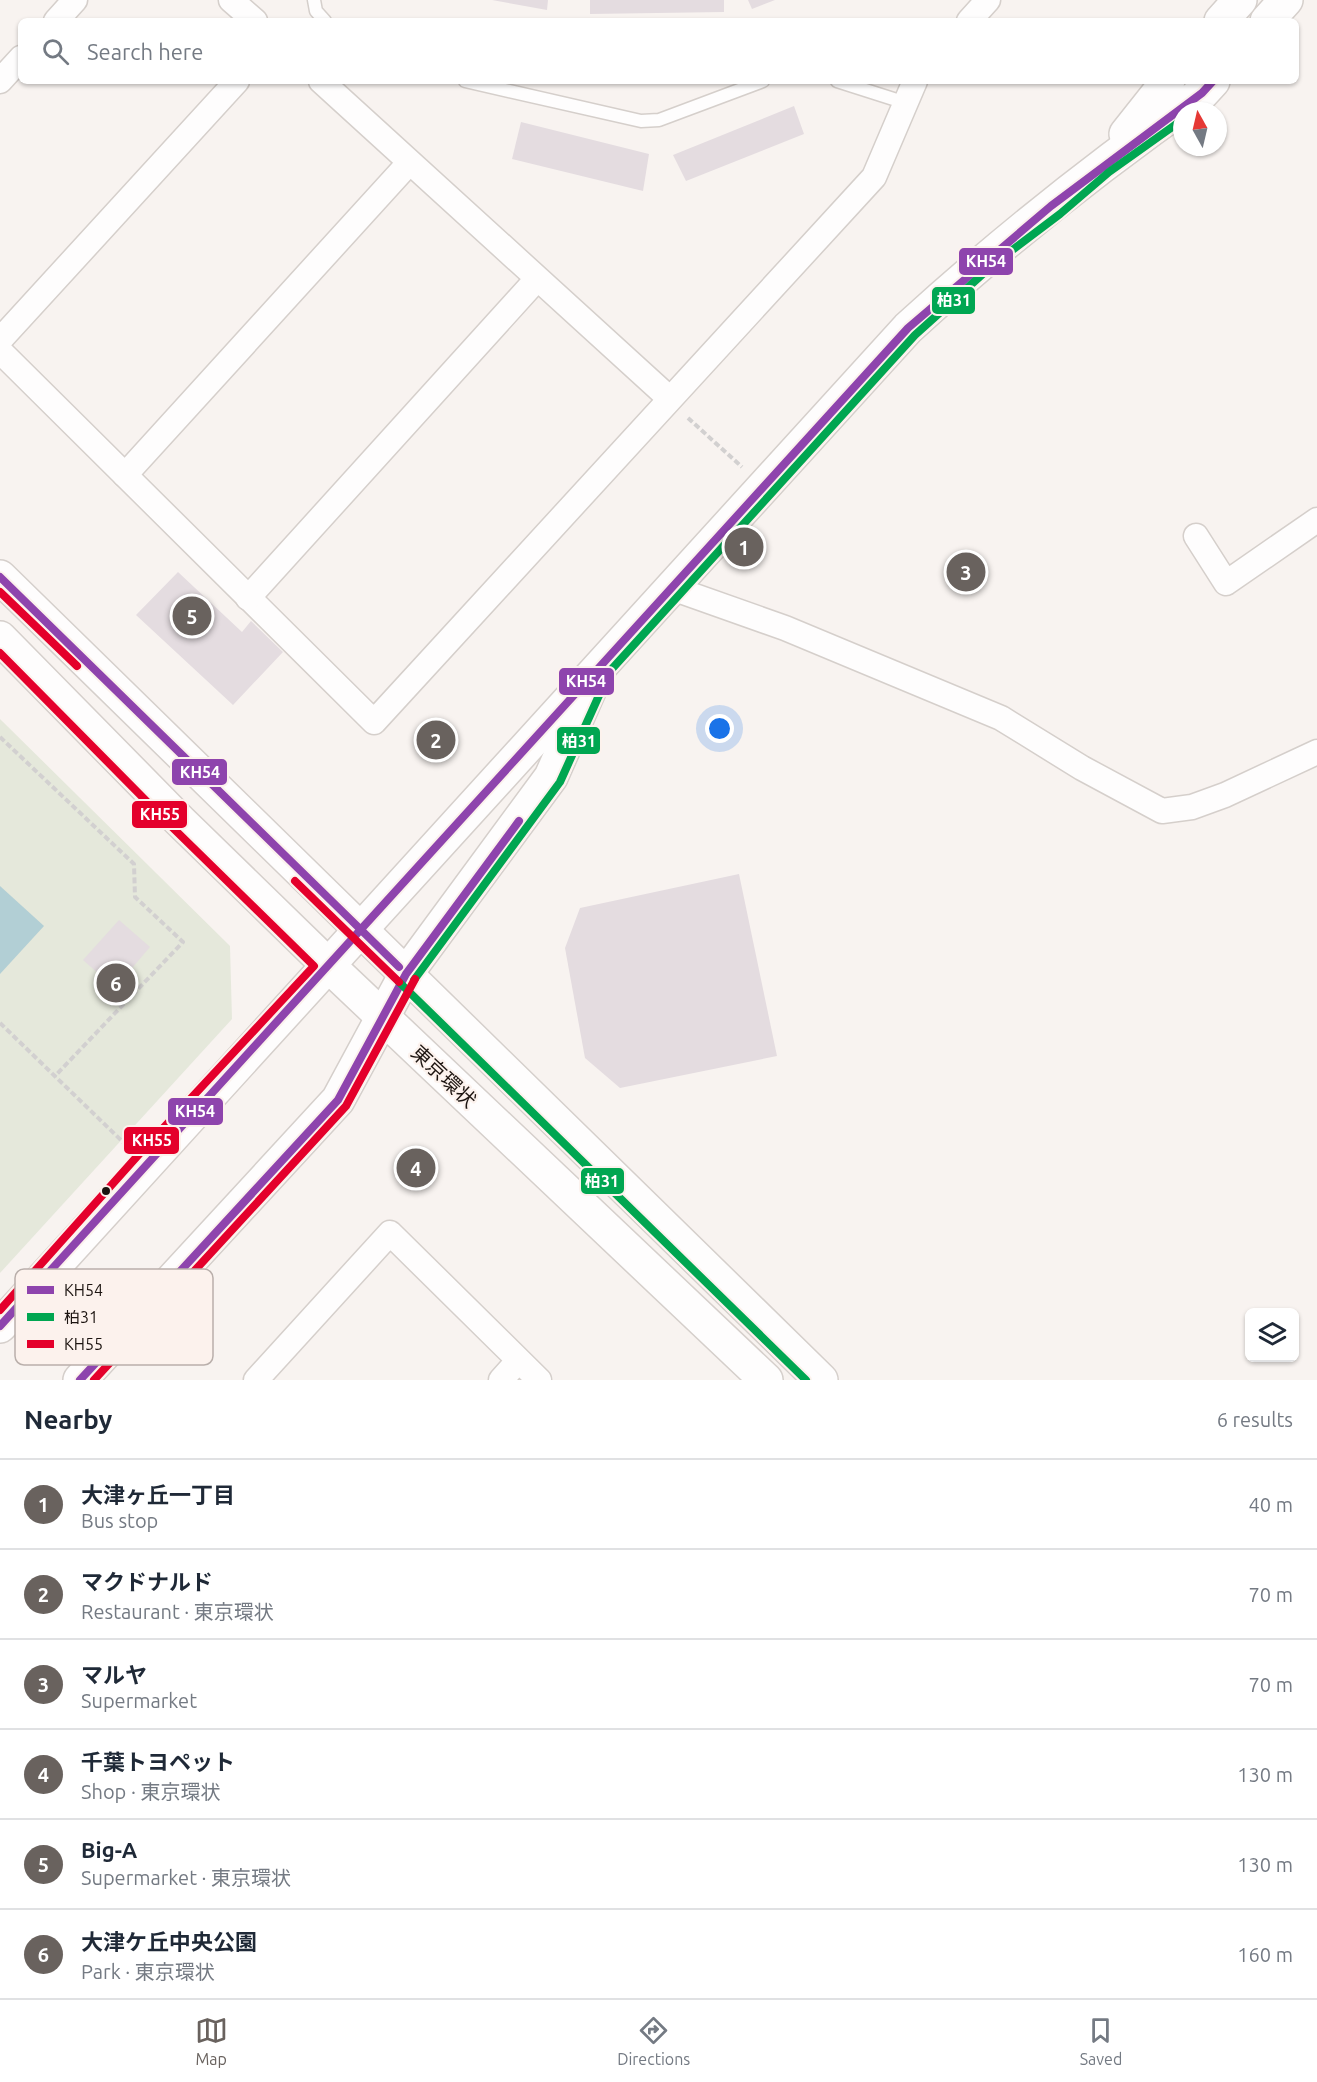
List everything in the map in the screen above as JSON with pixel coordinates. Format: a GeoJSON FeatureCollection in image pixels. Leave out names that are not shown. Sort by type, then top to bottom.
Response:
{"type":"FeatureCollection","features":[{"type":"Feature","properties":{"kind":"main road"},"geometry":{"type":"LineString","coordinates":[[1224,18],[1240,0]]}},
{"type":"Feature","properties":{"kind":"main road"},"geometry":{"type":"LineString","coordinates":[[1270,18],[1286,0]]}},
{"type":"Feature","properties":{"kind":"main road"},"geometry":{"type":"LineString","coordinates":[[1102,164],[1166,84]]}},
{"type":"Feature","properties":{"kind":"main road"},"geometry":{"type":"LineString","coordinates":[[52,1269],[908,328],[988,255],[1054,206],[1102,164],[1202,93],[1210,84]]}},
{"type":"Feature","properties":{"kind":"main road"},"geometry":{"type":"LineString","coordinates":[[0,577],[822,1380]]}},
{"type":"Feature","properties":{"kind":"main road","name":"東京環状"},"geometry":{"type":"LineString","coordinates":[[0,638],[164,805],[381,1017],[766,1380]]}},
{"type":"Feature","properties":{"kind":"main road"},"geometry":{"type":"LineString","coordinates":[[182,1269],[338,1100],[406,974],[551,777],[601,665]]}},
{"type":"Feature","properties":{"kind":"main road"},"geometry":{"type":"LineString","coordinates":[[0,1326],[15,1310]]}},
{"type":"Feature","properties":{"kind":"main road"},"geometry":{"type":"LineString","coordinates":[[80,1380],[94,1365]]}},
{"type":"Feature","properties":{"kind":"street"},"geometry":{"type":"LineString","coordinates":[[59,18],[75,0]]}},
{"type":"Feature","properties":{"kind":"street"},"geometry":{"type":"LineString","coordinates":[[231,0],[252,18]]}},
{"type":"Feature","properties":{"kind":"street"},"geometry":{"type":"LineString","coordinates":[[972,18],[988,0]]}},
{"type":"Feature","properties":{"kind":"street"},"geometry":{"type":"LineString","coordinates":[[0,81],[18,61]]}},
{"type":"Feature","properties":{"kind":"street"},"geometry":{"type":"LineString","coordinates":[[0,340],[234,84]]}},
{"type":"Feature","properties":{"kind":"street"},"geometry":{"type":"LineString","coordinates":[[324,84],[669,398]]}},
{"type":"Feature","properties":{"kind":"street"},"geometry":{"type":"LineString","coordinates":[[0,351],[374,722],[874,177],[911,92]]}},
{"type":"Feature","properties":{"kind":"street"},"geometry":{"type":"LineString","coordinates":[[125,475],[409,162]]}},
{"type":"Feature","properties":{"kind":"street"},"geometry":{"type":"LineString","coordinates":[[248,598],[537,279]]}},
{"type":"Feature","properties":{"kind":"street"},"geometry":{"type":"LineString","coordinates":[[1196,536],[1226,583],[1317,520]]}},
{"type":"Feature","properties":{"kind":"street"},"geometry":{"type":"LineString","coordinates":[[672,588],[784,628],[1001,718],[1082,768],[1162,811],[1192,807],[1225,795],[1317,752]]}},
{"type":"Feature","properties":{"kind":"street"},"geometry":{"type":"LineString","coordinates":[[256,1380],[390,1233],[538,1380]]}},
{"type":"Feature","properties":{"kind":"street"},"geometry":{"type":"LineString","coordinates":[[501,1380],[518,1361]]}},
{"type":"Feature","properties":{"kind":"lane"},"geometry":{"type":"LineString","coordinates":[[314,0],[316,11],[322,18]]}},
{"type":"Feature","properties":{"kind":"lane"},"geometry":{"type":"LineString","coordinates":[[478,84],[641,121],[659,120],[755,84]]}},
{"type":"Feature","properties":{"kind":"lane"},"geometry":{"type":"LineString","coordinates":[[857,84],[911,92]]}},
{"type":"Feature","properties":{"kind":"path"},"geometry":{"type":"LineString","coordinates":[[669,398],[742,467]]}},
{"type":"Feature","properties":{"kind":"path"},"geometry":{"type":"LineString","coordinates":[[0,737],[134,864],[135,897],[183,942],[55,1076]]}},
{"type":"Feature","properties":{"kind":"path"},"geometry":{"type":"LineString","coordinates":[[0,1023],[127,1146]]}},
{"type":"Feature","properties":{"kind":"shaded area"},"geometry":{"type":"Polygon","coordinates":[[[0,719],[230,946],[232,1019],[0,1273],[0,719]]]}},
{"type":"Feature","properties":{"kind":"water"},"geometry":{"type":"Polygon","coordinates":[[[0,886],[44,926],[0,974],[0,886]]]}},
{"type":"Feature","properties":{"kind":"building"},"geometry":{"type":"Polygon","coordinates":[[[492,0],[548,0],[547,10],[492,0]]]}},
{"type":"Feature","properties":{"kind":"building"},"geometry":{"type":"Polygon","coordinates":[[[590,0],[724,0],[724,12],[590,14],[590,0]]]}},
{"type":"Feature","properties":{"kind":"building"},"geometry":{"type":"Polygon","coordinates":[[[748,0],[775,0],[752,9],[748,0]]]}},
{"type":"Feature","properties":{"kind":"building"},"geometry":{"type":"Polygon","coordinates":[[[794,106],[804,134],[686,181],[673,155],[794,106]]]}},
{"type":"Feature","properties":{"kind":"building"},"geometry":{"type":"Polygon","coordinates":[[[521,122],[649,154],[643,191],[512,159],[521,122]]]}},
{"type":"Feature","properties":{"kind":"building"},"geometry":{"type":"Polygon","coordinates":[[[178,572],[242,632],[251,621],[283,652],[233,705],[136,615],[178,572]]]}},
{"type":"Feature","properties":{"kind":"building"},"geometry":{"type":"Polygon","coordinates":[[[739,874],[777,1056],[620,1088],[585,1058],[565,948],[580,908],[739,874]]]}},
{"type":"Feature","properties":{"kind":"building"},"geometry":{"type":"Polygon","coordinates":[[[119,920],[150,947],[115,988],[83,960],[119,920]]]}},
{"type":"Feature","properties":{"kind":"transit line","name":"KH54"},"geometry":{"type":"LineString","coordinates":[[52,1269],[908,328],[1051,206],[1202,93],[1210,84]]}},
{"type":"Feature","properties":{"kind":"transit line","name":"柏31"},"geometry":{"type":"LineString","coordinates":[[414,980],[560,782],[610,671],[915,335],[995,263],[1060,214],[1109,172],[1173,126]]}},
{"type":"Feature","properties":{"kind":"transit line","name":"KH54"},"geometry":{"type":"LineString","coordinates":[[0,577],[399,967]]}},
{"type":"Feature","properties":{"kind":"transit line","name":"KH55"},"geometry":{"type":"LineString","coordinates":[[0,592],[77,666]]}},
{"type":"Feature","properties":{"kind":"transit line","name":"KH55"},"geometry":{"type":"LineString","coordinates":[[0,653],[173,828],[314,966],[141,1152],[37,1269]]}},
{"type":"Feature","properties":{"kind":"transit line","name":"KH54"},"geometry":{"type":"LineString","coordinates":[[182,1269],[338,1100],[406,974],[519,821]]}},
{"type":"Feature","properties":{"kind":"transit line","name":"KH55"},"geometry":{"type":"LineString","coordinates":[[295,881],[399,982]]}},
{"type":"Feature","properties":{"kind":"transit line","name":"KH55"},"geometry":{"type":"LineString","coordinates":[[196,1269],[346,1106],[415,979]]}},
{"type":"Feature","properties":{"kind":"transit line","name":"柏31"},"geometry":{"type":"LineString","coordinates":[[399,982],[806,1380]]}},
{"type":"Feature","properties":{"kind":"transit line","name":"KH55"},"geometry":{"type":"LineString","coordinates":[[0,1310],[15,1293]]}},
{"type":"Feature","properties":{"kind":"transit line","name":"KH54"},"geometry":{"type":"LineString","coordinates":[[0,1326],[15,1310]]}},
{"type":"Feature","properties":{"kind":"transit line","name":"KH54"},"geometry":{"type":"LineString","coordinates":[[80,1380],[94,1365]]}},
{"type":"Feature","properties":{"kind":"transit line","name":"KH55"},"geometry":{"type":"LineString","coordinates":[[94,1380],[108,1365]]}},
{"type":"Feature","properties":{"kind":"place","name":"大津ヶ丘一丁目"},"geometry":{"type":"Point","coordinates":[744,547]}},
{"type":"Feature","properties":{"kind":"place","name":"マルヤ"},"geometry":{"type":"Point","coordinates":[966,572]}},
{"type":"Feature","properties":{"kind":"place","name":"Big-A"},"geometry":{"type":"Point","coordinates":[192,616]}},
{"type":"Feature","properties":{"kind":"place","name":"マクドナルド"},"geometry":{"type":"Point","coordinates":[436,740]}},
{"type":"Feature","properties":{"kind":"place","name":"大津ケ丘中央公園"},"geometry":{"type":"Point","coordinates":[116,983]}},
{"type":"Feature","properties":{"kind":"place","name":"千葉トヨペット"},"geometry":{"type":"Point","coordinates":[416,1168]}}]}
